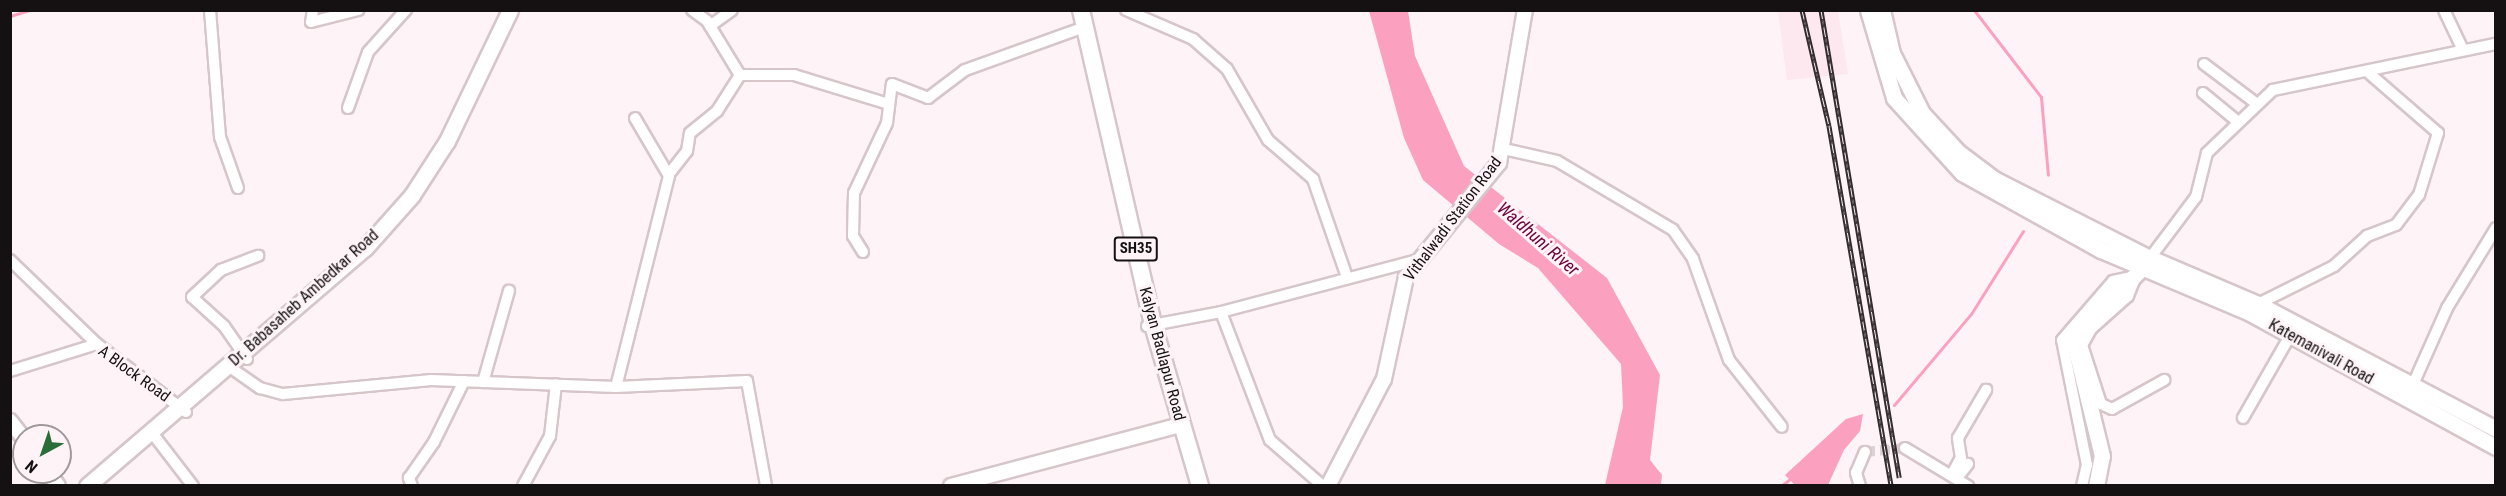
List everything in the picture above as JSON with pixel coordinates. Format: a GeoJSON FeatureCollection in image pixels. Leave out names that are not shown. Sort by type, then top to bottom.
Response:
{"type":"FeatureCollection","features":[{"type":"Feature","properties":{"kind":"main road","name":"Dr. Babasaheb Ambedkar Road"},"geometry":{"type":"LineString","coordinates":[[435,165],[470,101],[510,10]]}},
{"type":"Feature","properties":{"kind":"main road","name":"Dr. Babasaheb Ambedkar Road"},"geometry":{"type":"LineString","coordinates":[[101,486],[156,438],[183,409],[319,293],[390,224],[435,165],[521,10]]}},
{"type":"Feature","properties":{"kind":"main road","name":"Kalyan Badlapur Road"},"geometry":{"type":"LineString","coordinates":[[1072,10],[1189,486]]}},
{"type":"Feature","properties":{"kind":"main road","name":"Kalyan Badlapur Road"},"geometry":{"type":"LineString","coordinates":[[1081,10],[1150,326]]}},
{"type":"Feature","properties":{"kind":"main road"},"geometry":{"type":"LineString","coordinates":[[1868,10],[1885,55]]}},
{"type":"Feature","properties":{"kind":"main road"},"geometry":{"type":"LineString","coordinates":[[1882,10],[1885,55],[1894,98],[1936,151],[1989,191],[2051,216],[2143,268],[2073,338],[2102,456],[2096,486]]}},
{"type":"Feature","properties":{"kind":"main road","name":"Katemanivali Road"},"geometry":{"type":"LineString","coordinates":[[2143,268],[2258,304],[2409,392],[2496,447]]}},
{"type":"Feature","properties":{"kind":"main road","name":"Katemanivali Road"},"geometry":{"type":"LineString","coordinates":[[2143,268],[2290,334],[2409,392],[2496,429]]}},
{"type":"Feature","properties":{"kind":"main road","name":"Dr. Babasaheb Ambedkar Road"},"geometry":{"type":"LineString","coordinates":[[87,486],[234,370],[245,356]]}},
{"type":"Feature","properties":{"kind":"main road","name":"Kalyan Badlapur Road"},"geometry":{"type":"LineString","coordinates":[[1175,426],[1200,486]]}},
{"type":"Feature","properties":{"kind":"street"},"geometry":{"type":"LineString","coordinates":[[210,10],[220,137],[238,188]]}},
{"type":"Feature","properties":{"kind":"street"},"geometry":{"type":"LineString","coordinates":[[313,10],[312,22],[358,10]]}},
{"type":"Feature","properties":{"kind":"street"},"geometry":{"type":"LineString","coordinates":[[348,108],[368,52],[406,10]]}},
{"type":"Feature","properties":{"kind":"street"},"geometry":{"type":"LineString","coordinates":[[692,10],[710,26],[740,75]]}},
{"type":"Feature","properties":{"kind":"street"},"geometry":{"type":"LineString","coordinates":[[710,26],[732,10]]}},
{"type":"Feature","properties":{"kind":"street"},"geometry":{"type":"LineString","coordinates":[[1126,10],[1193,39],[1227,69],[1273,146],[1313,179],[1347,277]]}},
{"type":"Feature","properties":{"kind":"street","name":"Vithalwadi Station Road"},"geometry":{"type":"LineString","coordinates":[[1325,486],[1384,379],[1406,277],[1447,222],[1499,163],[1504,148],[1525,10]]}},
{"type":"Feature","properties":{"kind":"street"},"geometry":{"type":"LineString","coordinates":[[2444,10],[2463,50]]}},
{"type":"Feature","properties":{"kind":"street"},"geometry":{"type":"LineString","coordinates":[[863,252],[853,236],[854,193],[887,123],[892,84],[928,98],[965,70],[1076,30]]}},
{"type":"Feature","properties":{"kind":"street"},"geometry":{"type":"LineString","coordinates":[[2164,380],[2106,408],[2082,356],[2084,338],[2124,300],[2143,268],[2196,197],[2207,153],[2257,104],[2283,85],[2370,74],[2463,50],[2496,44]]}},
{"type":"Feature","properties":{"kind":"street"},"geometry":{"type":"LineString","coordinates":[[2204,64],[2257,104]]}},
{"type":"Feature","properties":{"kind":"street"},"geometry":{"type":"LineString","coordinates":[[2258,304],[2334,266],[2367,236],[2396,225],[2419,195],[2438,133],[2370,74]]}},
{"type":"Feature","properties":{"kind":"street"},"geometry":{"type":"LineString","coordinates":[[740,75],[794,75],[890,104]]}},
{"type":"Feature","properties":{"kind":"street"},"geometry":{"type":"LineString","coordinates":[[616,387],[669,174],[687,151],[690,133],[717,111],[740,75]]}},
{"type":"Feature","properties":{"kind":"street"},"geometry":{"type":"LineString","coordinates":[[2203,93],[2238,122]]}},
{"type":"Feature","properties":{"kind":"street"},"geometry":{"type":"LineString","coordinates":[[635,118],[669,174]]}},
{"type":"Feature","properties":{"kind":"street"},"geometry":{"type":"LineString","coordinates":[[1504,148],[1557,160],[1673,230],[1694,259],[1729,360],[1782,427]]}},
{"type":"Feature","properties":{"kind":"street"},"geometry":{"type":"LineString","coordinates":[[2409,392],[2447,308],[2496,228]]}},
{"type":"Feature","properties":{"kind":"street"},"geometry":{"type":"LineString","coordinates":[[245,356],[224,326],[192,297],[221,270],[258,256]]}},
{"type":"Feature","properties":{"kind":"street"},"geometry":{"type":"LineString","coordinates":[[1150,326],[1221,312],[1421,259]]}},
{"type":"Feature","properties":{"kind":"street"},"geometry":{"type":"LineString","coordinates":[[10,260],[97,344]]}},
{"type":"Feature","properties":{"kind":"street"},"geometry":{"type":"LineString","coordinates":[[2082,486],[2087,465],[2062,340],[2114,281],[2143,268]]}},
{"type":"Feature","properties":{"kind":"street"},"geometry":{"type":"LineString","coordinates":[[483,382],[509,291]]}},
{"type":"Feature","properties":{"kind":"street"},"geometry":{"type":"LineString","coordinates":[[1221,312],[1270,440],[1325,486]]}},
{"type":"Feature","properties":{"kind":"street"},"geometry":{"type":"LineString","coordinates":[[2243,418],[2290,334]]}},
{"type":"Feature","properties":{"kind":"street","name":"A Block Road"},"geometry":{"type":"LineString","coordinates":[[10,371],[97,344],[183,409]]}},
{"type":"Feature","properties":{"kind":"street"},"geometry":{"type":"LineString","coordinates":[[234,370],[260,388],[283,394],[464,381],[616,387],[747,381],[766,486]]}},
{"type":"Feature","properties":{"kind":"street"},"geometry":{"type":"LineString","coordinates":[[408,483],[434,442],[464,381]]}},
{"type":"Feature","properties":{"kind":"street"},"geometry":{"type":"LineString","coordinates":[[523,486],[550,436],[556,384]]}},
{"type":"Feature","properties":{"kind":"street"},"geometry":{"type":"LineString","coordinates":[[1954,476],[1961,458],[1958,438],[1986,390]]}},
{"type":"Feature","properties":{"kind":"street"},"geometry":{"type":"LineString","coordinates":[[951,486],[1175,426]]}},
{"type":"Feature","properties":{"kind":"street"},"geometry":{"type":"LineString","coordinates":[[156,438],[194,486]]}},
{"type":"Feature","properties":{"kind":"street"},"geometry":{"type":"LineString","coordinates":[[1905,448],[1968,486]]}},
{"type":"Feature","properties":{"kind":"street"},"geometry":{"type":"LineString","coordinates":[[1860,486],[1856,473],[1865,452]]}},
{"type":"Feature","properties":{"kind":"street"},"geometry":{"type":"LineString","coordinates":[[1954,476],[1968,464]]}},
{"type":"Feature","properties":{"kind":"shaded area"},"geometry":{"type":"Polygon","coordinates":[[[1778,11],[1838,11],[1848,74],[1787,80],[1778,11]]]}},
{"type":"Feature","properties":{"kind":"water","name":"Waldhuni River"},"geometry":{"type":"Polygon","coordinates":[[[1369,11],[1408,11],[1415,56],[1464,166],[1607,278],[1660,375],[1650,460],[1662,475],[1661,485],[1605,485],[1623,407],[1621,364],[1538,268],[1499,244],[1423,180],[1404,138],[1369,11]]]}},
{"type":"Feature","properties":{"kind":"water"},"geometry":{"type":"Polygon","coordinates":[[[1863,414],[1860,431],[1844,450],[1828,485],[1795,485],[1785,475],[1846,419],[1863,414]]]}},
{"type":"Feature","properties":{"kind":"waterway"},"geometry":{"type":"LineString","coordinates":[[10,16],[30,10]]}},
{"type":"Feature","properties":{"kind":"waterway"},"geometry":{"type":"LineString","coordinates":[[1974,10],[2041,97],[2048,175]]}},
{"type":"Feature","properties":{"kind":"waterway"},"geometry":{"type":"LineString","coordinates":[[1894,405],[1971,314],[2023,231]]}},
{"type":"Feature","properties":{"kind":"waterway"},"geometry":{"type":"LineString","coordinates":[[1781,486],[1790,479]]}},
{"type":"Feature","properties":{"kind":"tunnel"},"geometry":{"type":"LineString","coordinates":[[1865,452],[1905,448]]}},
{"type":"Feature","properties":{"kind":"railway"},"geometry":{"type":"LineString","coordinates":[[1802,10],[1829,126],[1891,486]]}},
{"type":"Feature","properties":{"kind":"railway"},"geometry":{"type":"LineString","coordinates":[[1821,10],[1899,478]]}}]}
